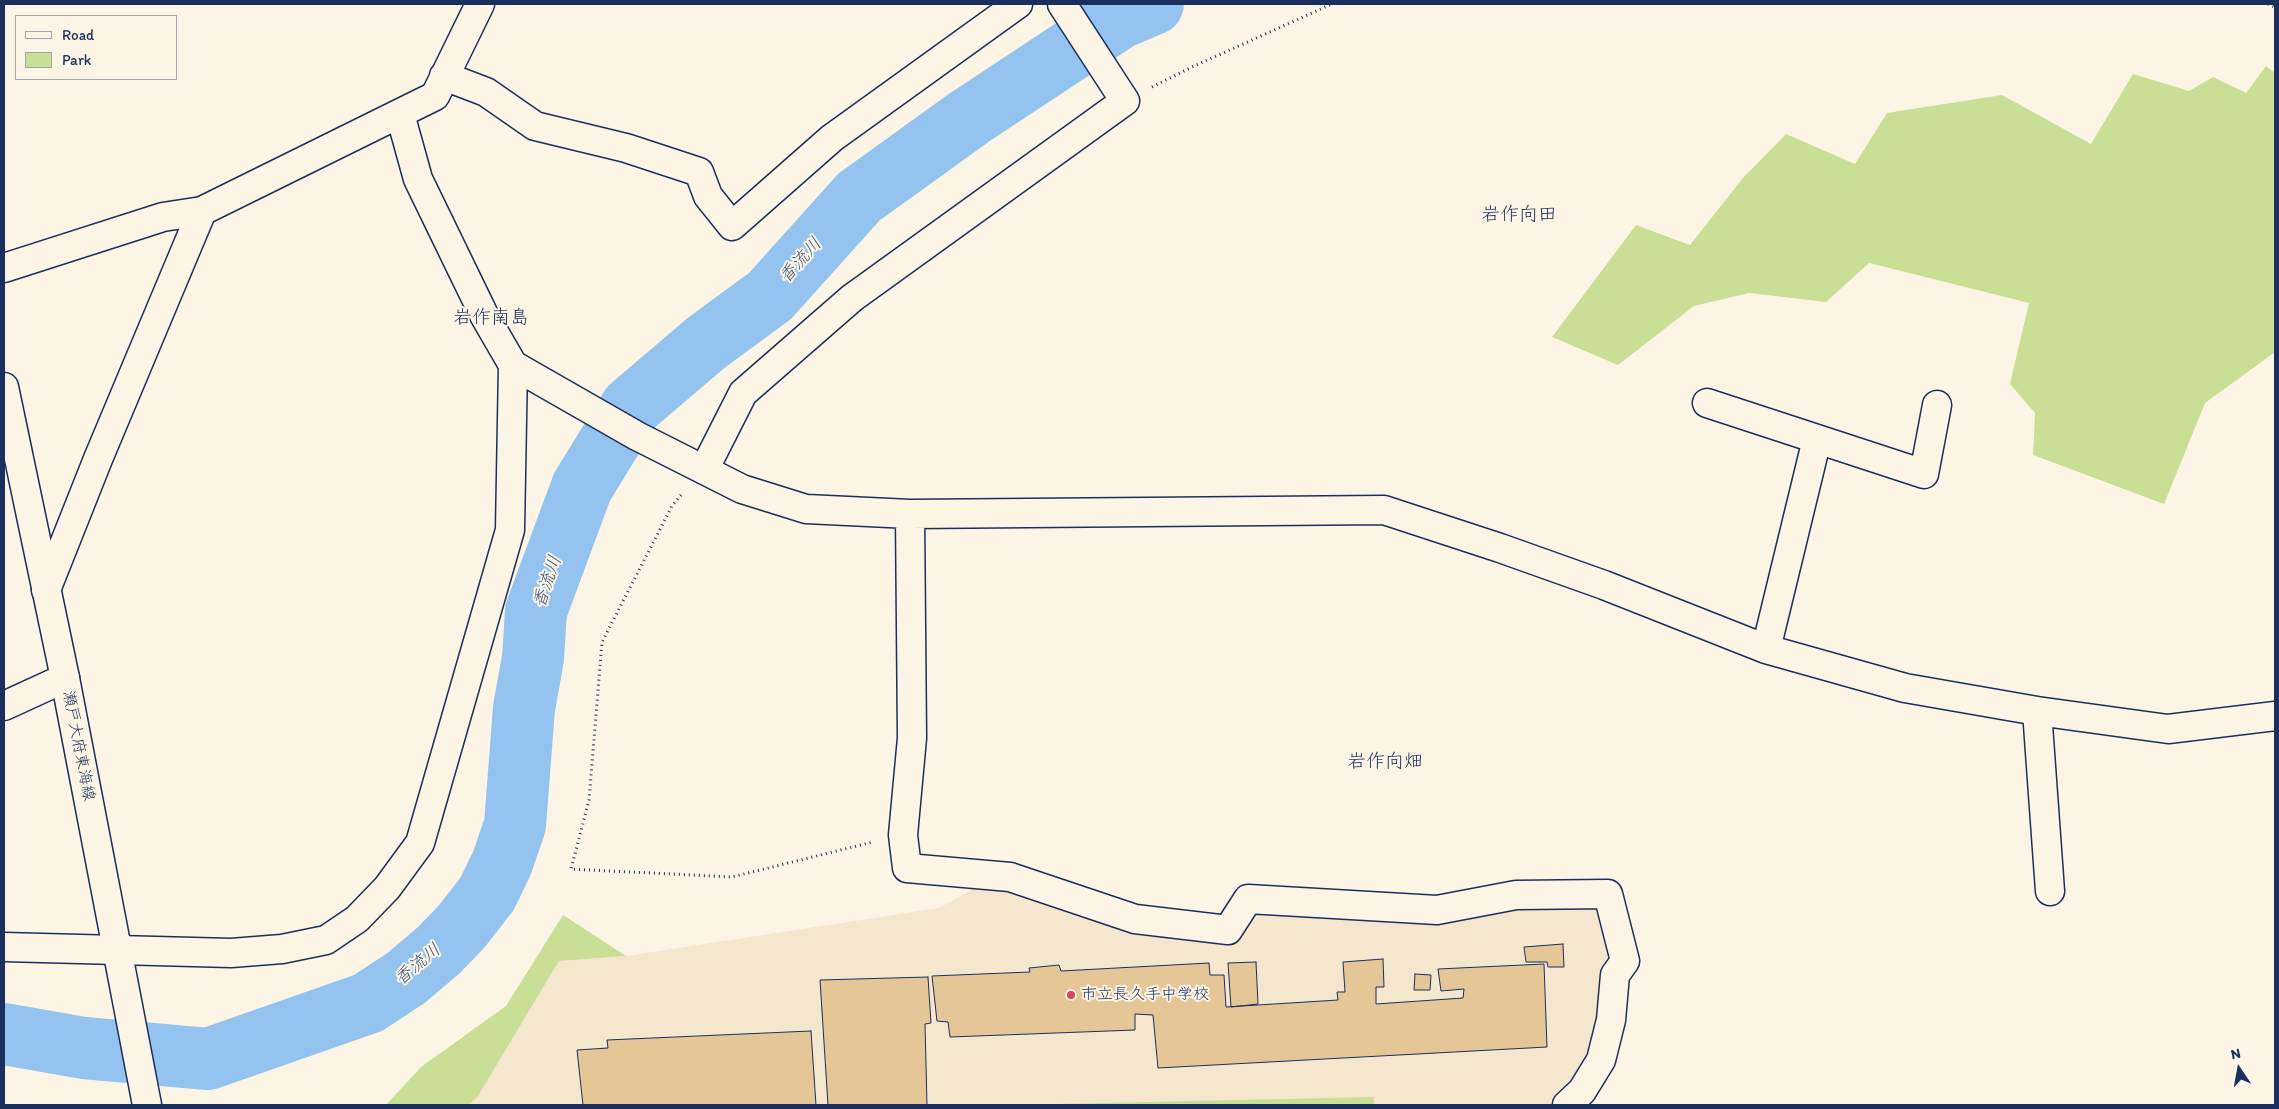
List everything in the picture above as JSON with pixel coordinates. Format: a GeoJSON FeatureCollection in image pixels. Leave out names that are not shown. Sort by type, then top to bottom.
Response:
{"type":"FeatureCollection","features":[{"type":"Feature","properties":{"kind":"street"},"geometry":{"type":"LineString","coordinates":[[4,268],[163,217],[202,211],[435,96],[480,4]]}},
{"type":"Feature","properties":{"kind":"street"},"geometry":{"type":"LineString","coordinates":[[444,76],[486,92],[535,126],[626,148],[698,172],[708,196],[732,226],[832,138],[1018,4]]}},
{"type":"Feature","properties":{"kind":"street"},"geometry":{"type":"LineString","coordinates":[[704,470],[743,393],[852,298],[1125,101],[1062,4]]}},
{"type":"Feature","properties":{"kind":"street"},"geometry":{"type":"LineString","coordinates":[[4,947],[119,959],[282,949],[326,940],[357,919],[387,888],[420,843],[510,530],[513,365],[484,315],[418,179],[400,114]]}},
{"type":"Feature","properties":{"kind":"street"},"geometry":{"type":"LineString","coordinates":[[46,590],[98,459],[202,211]]}},
{"type":"Feature","properties":{"kind":"street"},"geometry":{"type":"LineString","coordinates":[[513,365],[638,436],[742,489],[806,509],[910,514],[1384,510],[1596,582],[1766,649],[1905,688],[2037,711],[2168,729],[2275,716]]}},
{"type":"Feature","properties":{"kind":"street","name":"瀬戸大府東海線"},"geometry":{"type":"LineString","coordinates":[[4,387],[65,678],[147,1104]]}},
{"type":"Feature","properties":{"kind":"street"},"geometry":{"type":"LineString","coordinates":[[1707,403],[1924,474],[1937,405]]}},
{"type":"Feature","properties":{"kind":"street"},"geometry":{"type":"LineString","coordinates":[[1766,649],[1817,439]]}},
{"type":"Feature","properties":{"kind":"street"},"geometry":{"type":"LineString","coordinates":[[910,514],[912,738],[903,835],[907,868],[1010,877],[1135,920],[1228,930],[1248,899],[1437,910],[1516,895],[1608,894],[1625,961],[1615,975],[1611,1020],[1601,1060],[1582,1091],[1567,1105]]}},
{"type":"Feature","properties":{"kind":"street"},"geometry":{"type":"LineString","coordinates":[[4,706],[65,678]]}},
{"type":"Feature","properties":{"kind":"street"},"geometry":{"type":"LineString","coordinates":[[2037,711],[2050,891]]}},
{"type":"Feature","properties":{"kind":"path"},"geometry":{"type":"LineString","coordinates":[[1125,101],[1192,67],[1332,4]]}},
{"type":"Feature","properties":{"kind":"path"},"geometry":{"type":"LineString","coordinates":[[2268,4],[2275,7]]}},
{"type":"Feature","properties":{"kind":"path"},"geometry":{"type":"LineString","coordinates":[[704,470],[672,506],[602,642],[589,800],[571,869],[732,877],[903,835]]}},
{"type":"Feature","properties":{"kind":"shaded area","name":"市立長久手中学校"},"geometry":{"type":"Polygon","coordinates":[[[981,885],[1236,940],[1263,910],[1601,903],[1616,958],[1602,1023],[1582,1072],[1551,1105],[469,1105],[478,1095],[559,961],[626,956],[939,908],[981,885]]]}},
{"type":"Feature","properties":{"kind":"green space"},"geometry":{"type":"Polygon","coordinates":[[[2266,66],[2275,73],[2275,352],[2205,403],[2164,504],[2033,455],[2035,413],[2010,384],[2029,303],[1869,263],[1826,302],[1749,293],[1694,306],[1618,365],[1552,337],[1636,225],[1690,245],[1743,178],[1786,134],[1855,164],[1887,113],[2002,95],[2091,144],[2133,74],[2189,91],[2213,77],[2246,93],[2266,66]]]}},
{"type":"Feature","properties":{"kind":"green space"},"geometry":{"type":"Polygon","coordinates":[[[563,915],[626,956],[559,961],[478,1096],[469,1105],[386,1105],[421,1067],[506,1006],[563,915]]]}},
{"type":"Feature","properties":{"kind":"green space"},"geometry":{"type":"Polygon","coordinates":[[[1374,1097],[1374,1105],[1009,1105],[1374,1097]]]}},
{"type":"Feature","properties":{"kind":"building"},"geometry":{"type":"Polygon","coordinates":[[[1563,944],[1564,967],[1548,967],[1547,962],[1526,962],[1524,947],[1563,944]]]}},
{"type":"Feature","properties":{"kind":"building"},"geometry":{"type":"Polygon","coordinates":[[[1383,959],[1384,987],[1376,987],[1376,1004],[1463,998],[1464,989],[1441,991],[1438,969],[1544,964],[1547,1047],[1158,1068],[1153,1015],[1135,1014],[1135,1030],[950,1037],[948,1022],[937,1021],[932,976],[1030,972],[1029,968],[1059,965],[1061,971],[1209,963],[1210,975],[1224,975],[1226,1007],[1338,1000],[1337,992],[1345,992],[1343,962],[1383,959]]]}},
{"type":"Feature","properties":{"kind":"building"},"geometry":{"type":"Polygon","coordinates":[[[1256,962],[1258,1004],[1231,1007],[1228,963],[1256,962]]]}},
{"type":"Feature","properties":{"kind":"building"},"geometry":{"type":"Polygon","coordinates":[[[1415,974],[1431,975],[1430,990],[1414,990],[1415,974]]]}},
{"type":"Feature","properties":{"kind":"building"},"geometry":{"type":"Polygon","coordinates":[[[928,977],[931,1023],[925,1024],[927,1105],[828,1105],[820,980],[928,977]]]}},
{"type":"Feature","properties":{"kind":"building"},"geometry":{"type":"Polygon","coordinates":[[[811,1031],[816,1105],[583,1105],[577,1050],[608,1048],[607,1040],[811,1031]]]}},
{"type":"Feature","properties":{"kind":"waterway","name":"香流川"},"geometry":{"type":"LineString","coordinates":[[4,1034],[84,1048],[208,1059],[368,1003],[406,978],[439,950],[462,926],[487,894],[502,863],[515,825],[524,708],[533,658],[536,611],[582,487],[631,407],[706,343],[770,296],[859,197],[970,117],[1120,18],[1153,4]]}},
{"type":"Feature","properties":{"kind":"place","name":"市立長久手中学校"},"geometry":{"type":"Point","coordinates":[1071,995]}},
{"type":"Feature","properties":{"kind":"district","name":"岩作向田"},"geometry":{"type":"Point","coordinates":[1519,215]}},
{"type":"Feature","properties":{"kind":"district","name":"岩作南島"},"geometry":{"type":"Point","coordinates":[491,318]}},
{"type":"Feature","properties":{"kind":"district","name":"岩作向畑"},"geometry":{"type":"Point","coordinates":[1385,762]}}]}
